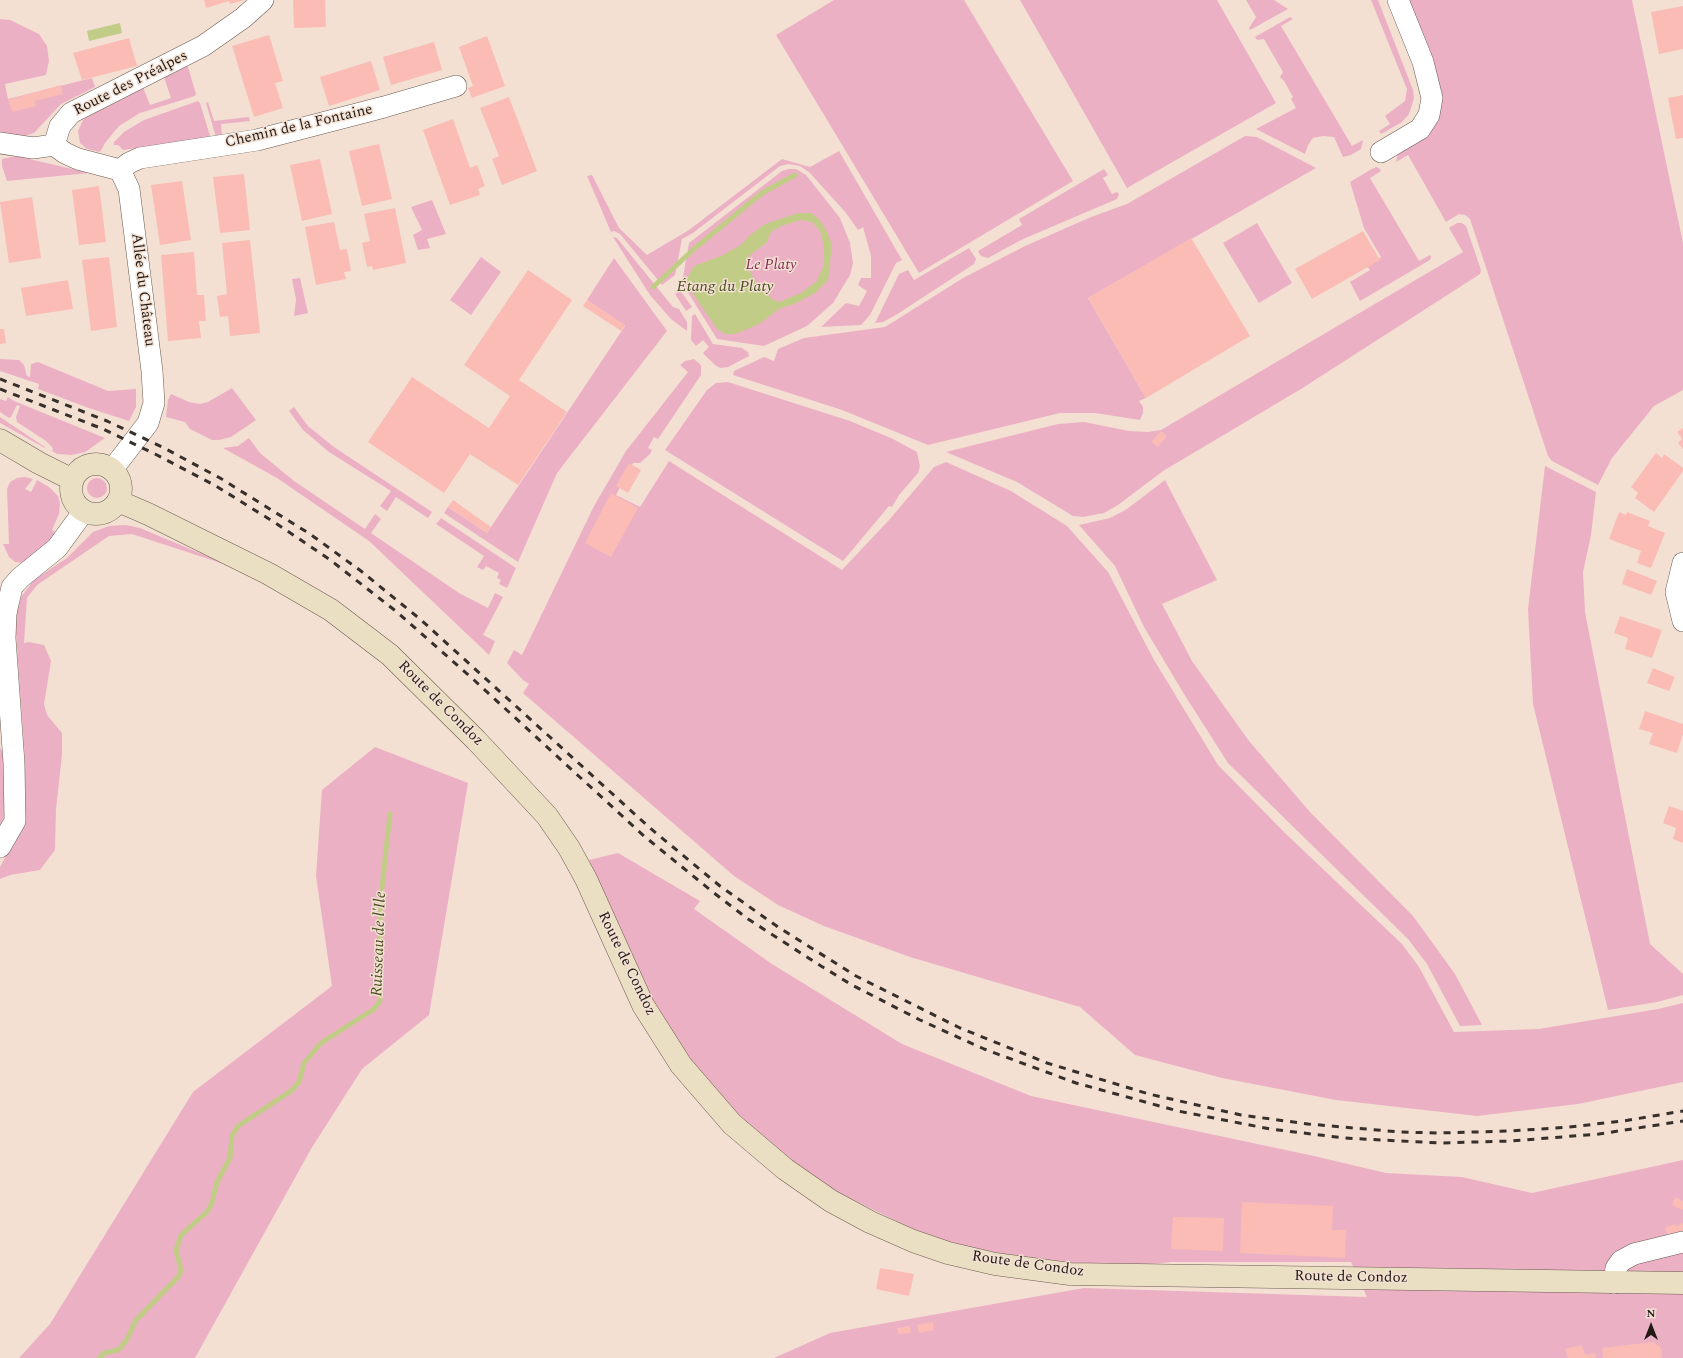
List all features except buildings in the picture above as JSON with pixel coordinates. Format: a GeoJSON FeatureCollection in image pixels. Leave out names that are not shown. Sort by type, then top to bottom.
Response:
{"type":"FeatureCollection","features":[{"type":"Feature","properties":{"kind":"main road"},"geometry":{"type":"LineString","coordinates":[[0,440],[39,463],[73,480]]}},
{"type":"Feature","properties":{"kind":"main road"},"geometry":{"type":"LineString","coordinates":[[94,464],[103,465],[112,470],[118,478],[121,486],[118,502],[108,511],[98,514],[84,511],[78,507],[73,499],[71,489],[73,480],[79,470],[94,464]]}},
{"type":"Feature","properties":{"kind":"main road","name":"Route de Condoz"},"geometry":{"type":"LineString","coordinates":[[118,502],[148,514],[269,574],[331,610],[390,654],[476,740],[547,816],[569,848],[586,878],[643,1005],[681,1065],[732,1124],[785,1169],[831,1201],[870,1222],[913,1241],[948,1253],[995,1264],[1070,1274],[1683,1283]]}},
{"type":"Feature","properties":{"kind":"street","name":"Route des Préalpes"},"geometry":{"type":"LineString","coordinates":[[54,146],[60,126],[71,113],[203,46],[243,18],[263,0]]}},
{"type":"Feature","properties":{"kind":"street"},"geometry":{"type":"LineString","coordinates":[[1381,152],[1420,129],[1429,116],[1432,98],[1423,62],[1398,0]]}},
{"type":"Feature","properties":{"kind":"street","name":"Chemin de la Fontaine"},"geometry":{"type":"LineString","coordinates":[[120,170],[129,163],[140,158],[257,140],[384,107],[456,86]]}},
{"type":"Feature","properties":{"kind":"street"},"geometry":{"type":"LineString","coordinates":[[0,143],[33,148],[54,146],[78,159],[120,170]]}},
{"type":"Feature","properties":{"kind":"street","name":"Allée du Château"},"geometry":{"type":"LineString","coordinates":[[112,470],[148,423],[154,403],[152,371],[130,196],[120,170]]}},
{"type":"Feature","properties":{"kind":"street"},"geometry":{"type":"LineString","coordinates":[[0,847],[15,821],[14,763],[5,638],[6,614],[12,587],[20,578],[58,548],[84,511]]}},
{"type":"Feature","properties":{"kind":"street"},"geometry":{"type":"LineString","coordinates":[[1683,562],[1676,592],[1683,621]]}},
{"type":"Feature","properties":{"kind":"street"},"geometry":{"type":"LineString","coordinates":[[1614,1283],[1616,1268],[1621,1261],[1634,1254],[1683,1242]]}},
{"type":"Feature","properties":{"kind":"green space"},"geometry":{"type":"Polygon","coordinates":[[[834,0],[964,0],[1073,181],[919,273],[776,35],[834,0]]]}},
{"type":"Feature","properties":{"kind":"green space"},"geometry":{"type":"Polygon","coordinates":[[[1020,0],[1217,0],[1276,103],[1127,188],[1020,0]]]}},
{"type":"Feature","properties":{"kind":"green space"},"geometry":{"type":"Polygon","coordinates":[[[1246,0],[1274,0],[1288,9],[1250,30],[1249,28],[1256,17],[1246,0]]]}},
{"type":"Feature","properties":{"kind":"green space"},"geometry":{"type":"Polygon","coordinates":[[[1371,0],[1378,0],[1413,90],[1414,98],[1409,114],[1402,122],[1381,134],[1379,131],[1390,124],[1385,116],[1405,101],[1407,89],[1371,0]]]}},
{"type":"Feature","properties":{"kind":"green space"},"geometry":{"type":"Polygon","coordinates":[[[1408,0],[1632,0],[1683,243],[1683,390],[1654,406],[1612,458],[1598,485],[1552,461],[1548,456],[1470,219],[1465,215],[1459,214],[1446,222],[1408,155],[1396,162],[1398,154],[1440,96],[1438,80],[1408,0]]]}},
{"type":"Feature","properties":{"kind":"green space"},"geometry":{"type":"Polygon","coordinates":[[[1290,17],[1293,19],[1281,26],[1352,146],[1363,140],[1361,149],[1351,155],[1343,157],[1334,137],[1323,136],[1313,138],[1308,145],[1305,154],[1256,129],[1296,108],[1291,99],[1293,97],[1280,77],[1283,72],[1264,39],[1257,40],[1255,37],[1290,17]]]}},
{"type":"Feature","properties":{"kind":"green space"},"geometry":{"type":"Polygon","coordinates":[[[0,19],[10,20],[39,34],[47,46],[49,61],[46,75],[5,84],[8,99],[92,78],[95,87],[61,104],[34,133],[22,137],[0,135],[0,19]]]}},
{"type":"Feature","properties":{"kind":"green space"},"geometry":{"type":"Polygon","coordinates":[[[186,66],[188,67],[196,94],[195,96],[140,113],[119,126],[105,143],[100,152],[87,149],[80,143],[78,131],[83,120],[91,112],[143,87],[150,105],[171,98],[164,77],[186,66]]]}},
{"type":"Feature","properties":{"kind":"green space"},"geometry":{"type":"Polygon","coordinates":[[[198,101],[200,103],[210,136],[209,138],[123,150],[118,145],[114,145],[114,142],[124,132],[144,120],[198,101]]]}},
{"type":"Feature","properties":{"kind":"green space"},"geometry":{"type":"Polygon","coordinates":[[[208,102],[214,121],[249,117],[250,121],[221,124],[222,137],[216,137],[206,103],[208,102]]]}},
{"type":"Feature","properties":{"kind":"green space"},"geometry":{"type":"Polygon","coordinates":[[[1245,136],[1257,137],[1316,168],[1088,298],[1146,398],[1139,401],[1143,407],[1143,413],[1140,420],[1095,413],[1060,413],[928,445],[842,410],[733,375],[734,371],[764,357],[774,361],[778,349],[804,338],[885,327],[963,278],[1025,246],[1091,217],[1127,204],[1245,136]]]}},
{"type":"Feature","properties":{"kind":"green space"},"geometry":{"type":"Polygon","coordinates":[[[839,151],[902,260],[896,263],[870,315],[861,325],[821,327],[846,303],[859,306],[867,291],[858,285],[861,278],[871,278],[871,256],[863,227],[858,230],[846,213],[810,173],[800,166],[788,164],[780,166],[693,233],[682,239],[675,275],[662,285],[620,234],[614,231],[611,232],[587,176],[592,175],[619,228],[647,255],[689,230],[782,159],[810,167],[839,151]]]}},
{"type":"Feature","properties":{"kind":"green space"},"geometry":{"type":"Polygon","coordinates":[[[21,157],[89,173],[7,181],[2,166],[2,159],[21,157]]]}},
{"type":"Feature","properties":{"kind":"green space"},"geometry":{"type":"Polygon","coordinates":[[[1376,167],[1381,171],[1370,178],[1419,261],[1430,255],[1431,257],[1430,260],[1360,301],[1350,282],[1370,270],[1367,266],[1381,257],[1364,228],[1350,182],[1376,167]]]}},
{"type":"Feature","properties":{"kind":"green space","name":"Le Platy"},"geometry":{"type":"Polygon","coordinates":[[[796,169],[806,175],[840,218],[850,243],[853,263],[850,275],[833,303],[807,326],[764,346],[717,339],[682,283],[689,243],[782,171],[796,169]]]}},
{"type":"Feature","properties":{"kind":"green space"},"geometry":{"type":"Polygon","coordinates":[[[1104,169],[1108,175],[1103,178],[1112,194],[1117,192],[1119,194],[1117,199],[1021,240],[988,258],[981,256],[978,251],[1022,225],[1019,219],[1104,169]]]}},
{"type":"Feature","properties":{"kind":"green space"},"geometry":{"type":"Polygon","coordinates":[[[432,200],[446,234],[427,239],[430,248],[418,250],[413,235],[422,230],[411,207],[432,200]]]}},
{"type":"Feature","properties":{"kind":"green space"},"geometry":{"type":"Polygon","coordinates":[[[1257,223],[1292,283],[1259,303],[1223,243],[1257,223]]]}},
{"type":"Feature","properties":{"kind":"green space"},"geometry":{"type":"Polygon","coordinates":[[[1457,223],[1462,223],[1466,226],[1481,270],[1480,274],[1301,389],[1163,471],[1118,505],[1104,513],[1083,517],[1073,516],[1017,482],[946,452],[1058,424],[1084,422],[1129,431],[1148,432],[1161,430],[1463,252],[1449,228],[1457,223]]]}},
{"type":"Feature","properties":{"kind":"green space"},"geometry":{"type":"Polygon","coordinates":[[[613,237],[617,238],[673,307],[679,309],[687,322],[687,331],[671,319],[650,295],[613,237]]]}},
{"type":"Feature","properties":{"kind":"green space"},"geometry":{"type":"Polygon","coordinates":[[[969,248],[976,259],[974,264],[896,315],[883,322],[875,323],[899,274],[908,270],[914,280],[969,248]]]}},
{"type":"Feature","properties":{"kind":"green space"},"geometry":{"type":"Polygon","coordinates":[[[481,257],[501,272],[471,315],[450,300],[481,257]]]}},
{"type":"Feature","properties":{"kind":"green space"},"geometry":{"type":"Polygon","coordinates":[[[614,258],[667,331],[557,473],[518,562],[444,513],[448,507],[487,533],[625,326],[587,300],[614,258]]]}},
{"type":"Feature","properties":{"kind":"green space"},"geometry":{"type":"Polygon","coordinates":[[[300,278],[308,313],[294,316],[296,299],[292,279],[300,278]]]}},
{"type":"Feature","properties":{"kind":"green space"},"geometry":{"type":"Polygon","coordinates":[[[680,290],[692,307],[686,311],[675,294],[680,290]]]}},
{"type":"Feature","properties":{"kind":"green space"},"geometry":{"type":"Polygon","coordinates":[[[695,314],[713,344],[742,348],[748,352],[749,356],[728,367],[720,368],[715,365],[703,353],[709,347],[703,340],[696,346],[691,340],[692,316],[695,314]]]}},
{"type":"Feature","properties":{"kind":"green space"},"geometry":{"type":"Polygon","coordinates":[[[0,359],[19,360],[24,365],[27,376],[30,377],[31,364],[38,362],[108,391],[136,389],[136,407],[129,421],[86,407],[38,389],[39,384],[0,371],[0,359]]]}},
{"type":"Feature","properties":{"kind":"green space"},"geometry":{"type":"Polygon","coordinates":[[[694,359],[701,365],[701,375],[658,439],[654,437],[648,448],[652,450],[650,454],[640,463],[633,463],[616,495],[640,507],[669,461],[842,570],[889,520],[934,467],[946,462],[1011,491],[1067,526],[1108,572],[1154,660],[1218,765],[1286,834],[1402,944],[1419,967],[1454,1032],[1539,1029],[1658,1009],[1683,1003],[1683,1082],[1578,1104],[1477,1116],[1336,1100],[1222,1078],[1135,1055],[1080,1007],[910,957],[824,926],[778,905],[734,876],[523,693],[529,684],[523,680],[507,663],[514,650],[522,655],[594,506],[626,451],[688,372],[680,365],[685,361],[694,359]]]}},
{"type":"Feature","properties":{"kind":"green space"},"geometry":{"type":"Polygon","coordinates":[[[728,382],[850,421],[893,439],[917,452],[920,466],[918,473],[899,495],[892,507],[889,506],[843,561],[665,450],[707,390],[716,383],[728,382]]]}},
{"type":"Feature","properties":{"kind":"green space"},"geometry":{"type":"Polygon","coordinates":[[[232,388],[256,420],[231,437],[212,440],[190,429],[185,422],[166,417],[168,400],[171,394],[189,402],[200,404],[208,402],[232,388]]]}},
{"type":"Feature","properties":{"kind":"green space"},"geometry":{"type":"Polygon","coordinates":[[[8,397],[14,401],[105,438],[85,452],[72,455],[57,454],[52,451],[53,448],[46,441],[17,422],[16,417],[20,406],[17,405],[9,418],[0,412],[0,399],[6,401],[8,397]]]}},
{"type":"Feature","properties":{"kind":"green space"},"geometry":{"type":"Polygon","coordinates":[[[294,407],[308,426],[334,447],[432,512],[428,518],[396,497],[387,511],[380,506],[391,491],[329,452],[303,430],[289,411],[294,407]]]}},
{"type":"Feature","properties":{"kind":"green space"},"geometry":{"type":"Polygon","coordinates":[[[0,417],[45,447],[45,448],[0,423],[0,417]]]}},
{"type":"Feature","properties":{"kind":"green space"},"geometry":{"type":"Polygon","coordinates":[[[249,438],[260,453],[294,481],[365,529],[375,514],[381,519],[371,533],[459,593],[488,608],[495,593],[503,597],[483,635],[495,641],[489,655],[369,541],[277,478],[223,448],[238,446],[249,438]]]}},
{"type":"Feature","properties":{"kind":"green space"},"geometry":{"type":"Polygon","coordinates":[[[1545,466],[1596,492],[1591,535],[1583,572],[1585,612],[1650,944],[1683,974],[1683,995],[1657,1002],[1608,1010],[1533,704],[1528,609],[1545,466]]]}},
{"type":"Feature","properties":{"kind":"green space"},"geometry":{"type":"Polygon","coordinates":[[[25,477],[33,479],[25,489],[31,492],[37,480],[49,487],[58,496],[60,504],[59,514],[52,530],[56,533],[47,546],[23,563],[15,562],[9,557],[3,544],[9,544],[7,489],[10,482],[17,478],[25,477]]]}},
{"type":"Feature","properties":{"kind":"green space"},"geometry":{"type":"Polygon","coordinates":[[[97,478],[104,481],[107,488],[104,495],[97,498],[90,495],[87,488],[90,481],[97,478]]]}},
{"type":"Feature","properties":{"kind":"green space"},"geometry":{"type":"Polygon","coordinates":[[[1165,480],[1217,580],[1162,604],[1192,661],[1249,741],[1310,812],[1413,916],[1455,974],[1482,1025],[1460,1026],[1427,964],[1408,939],[1228,763],[1144,627],[1115,566],[1079,525],[1110,518],[1127,509],[1165,480]]]}},
{"type":"Feature","properties":{"kind":"green space"},"geometry":{"type":"Polygon","coordinates":[[[441,518],[516,568],[507,588],[499,584],[501,580],[497,578],[499,573],[486,566],[483,570],[477,567],[484,556],[436,524],[441,518]]]}},
{"type":"Feature","properties":{"kind":"green space"},"geometry":{"type":"Polygon","coordinates":[[[126,525],[140,528],[233,567],[132,534],[109,536],[37,585],[27,598],[24,643],[29,642],[44,645],[51,661],[44,704],[47,715],[62,733],[62,755],[56,809],[55,850],[40,870],[10,875],[0,879],[0,867],[25,821],[25,760],[15,620],[21,597],[34,580],[67,558],[93,532],[109,526],[126,525]]]}},
{"type":"Feature","properties":{"kind":"green space"},"geometry":{"type":"Polygon","coordinates":[[[375,747],[468,783],[429,1015],[362,1069],[311,1149],[195,1358],[19,1358],[50,1324],[193,1092],[332,986],[316,876],[322,790],[375,747]]]}},
{"type":"Feature","properties":{"kind":"green space"},"geometry":{"type":"Polygon","coordinates":[[[0,748],[7,755],[8,808],[0,826],[0,748]]]}},
{"type":"Feature","properties":{"kind":"green space"},"geometry":{"type":"Polygon","coordinates":[[[618,853],[700,901],[694,909],[772,964],[902,1044],[1031,1096],[1314,1156],[1386,1173],[1462,1177],[1532,1193],[1683,1160],[1683,1358],[774,1358],[830,1333],[1084,1288],[1367,1297],[1351,1262],[1172,1262],[1129,1266],[1070,1265],[996,1258],[921,1233],[837,1192],[788,1160],[737,1115],[690,1060],[657,1009],[589,860],[618,853]]]}},
{"type":"Feature","properties":{"kind":"water"},"geometry":{"type":"Polygon","coordinates":[[[120,23],[122,33],[89,41],[87,31],[120,23]]]}},
{"type":"Feature","properties":{"kind":"water","name":"Étang du Platy"},"geometry":{"type":"Polygon","coordinates":[[[798,213],[811,213],[819,219],[827,232],[832,245],[828,280],[815,293],[794,304],[779,309],[759,324],[735,334],[725,334],[717,329],[685,282],[694,266],[721,256],[741,245],[750,235],[765,224],[798,213]],[[801,220],[781,226],[771,232],[767,242],[750,255],[750,272],[758,286],[772,299],[779,302],[801,293],[817,281],[824,264],[824,246],[820,231],[812,222],[801,220]]]}},
{"type":"Feature","properties":{"kind":"waterway"},"geometry":{"type":"LineString","coordinates":[[653,287],[695,248],[762,193],[795,175]]}},
{"type":"Feature","properties":{"kind":"waterway","name":"Ruisseau de l'Ile"},"geometry":{"type":"LineString","coordinates":[[99,1358],[104,1353],[118,1350],[126,1341],[136,1320],[179,1276],[181,1270],[176,1250],[181,1235],[207,1212],[212,1203],[217,1182],[230,1158],[232,1136],[238,1126],[291,1091],[299,1082],[304,1063],[321,1043],[374,1009],[380,1001],[380,905],[390,814]]}},
{"type":"Feature","properties":{"kind":"railway"},"geometry":{"type":"LineString","coordinates":[[0,379],[107,421],[164,448],[220,478],[310,534],[361,571],[420,619],[650,828],[720,886],[778,927],[856,976],[960,1028],[1047,1063],[1149,1094],[1241,1115],[1308,1124],[1400,1132],[1439,1133],[1511,1131],[1623,1121],[1683,1111]]}},
{"type":"Feature","properties":{"kind":"railway"},"geometry":{"type":"LineString","coordinates":[[0,389],[103,429],[155,454],[216,486],[277,524],[329,559],[397,612],[474,680],[644,836],[748,919],[852,985],[920,1020],[984,1049],[1076,1083],[1178,1111],[1270,1129],[1345,1138],[1439,1143],[1511,1141],[1599,1134],[1683,1121]]}}]}
